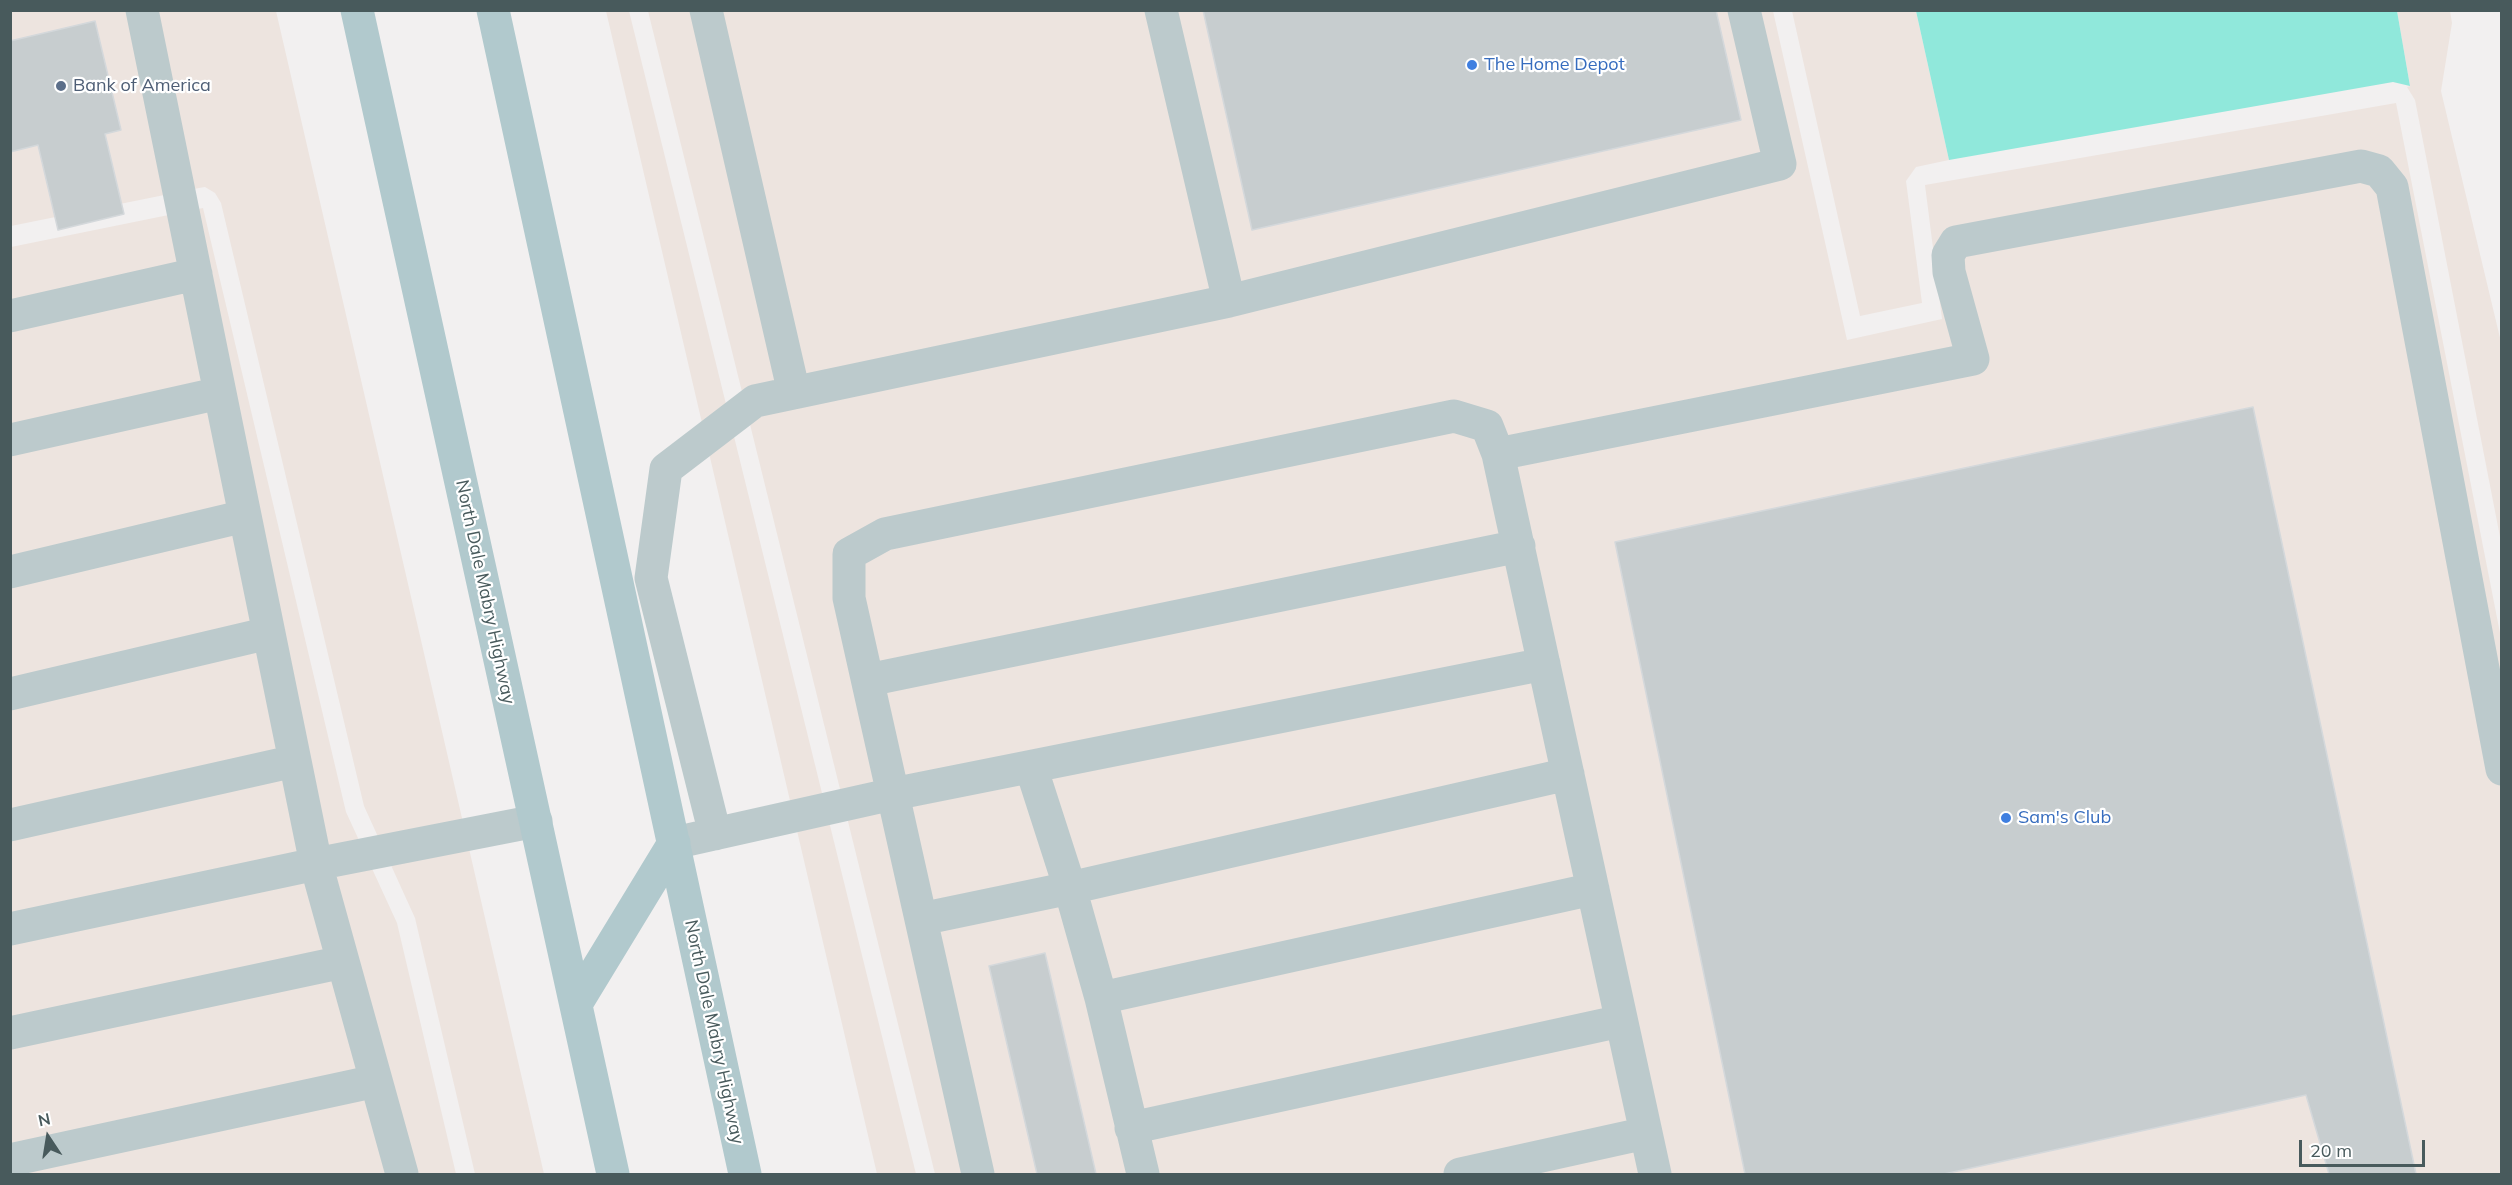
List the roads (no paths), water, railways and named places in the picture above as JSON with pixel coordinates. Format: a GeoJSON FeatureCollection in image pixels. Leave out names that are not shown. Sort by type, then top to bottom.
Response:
{"type":"FeatureCollection","features":[{"type":"Feature","properties":{"kind":"main road","name":"North Dale Mabry Highway"},"geometry":{"type":"LineString","coordinates":[[357,10],[613,1174]]}},
{"type":"Feature","properties":{"kind":"main road","name":"North Dale Mabry Highway"},"geometry":{"type":"LineString","coordinates":[[493,10],[745,1174]]}},
{"type":"Feature","properties":{"kind":"main road"},"geometry":{"type":"LineString","coordinates":[[576,1004],[674,843]]}},
{"type":"Feature","properties":{"kind":"lane"},"geometry":{"type":"LineString","coordinates":[[142,10],[316,864],[402,1174]]}},
{"type":"Feature","properties":{"kind":"lane"},"geometry":{"type":"LineString","coordinates":[[706,10],[794,393]]}},
{"type":"Feature","properties":{"kind":"lane"},"geometry":{"type":"LineString","coordinates":[[1161,10],[1229,301]]}},
{"type":"Feature","properties":{"kind":"lane"},"geometry":{"type":"LineString","coordinates":[[715,834],[651,578],[666,470],[755,401],[1229,301],[1780,164],[1744,10]]}},
{"type":"Feature","properties":{"kind":"lane"},"geometry":{"type":"LineString","coordinates":[[1498,454],[1974,358],[1949,272],[1948,255],[1956,242],[2361,166],[2379,171],[2392,187],[2502,769]]}},
{"type":"Feature","properties":{"kind":"lane"},"geometry":{"type":"LineString","coordinates":[[10,316],[196,274]]}},
{"type":"Feature","properties":{"kind":"lane"},"geometry":{"type":"LineString","coordinates":[[10,440],[220,393]]}},
{"type":"Feature","properties":{"kind":"lane"},"geometry":{"type":"LineString","coordinates":[[978,1174],[849,597],[849,554],[885,534],[1454,416],[1487,426],[1498,454],[1655,1174]]}},
{"type":"Feature","properties":{"kind":"lane"},"geometry":{"type":"LineString","coordinates":[[10,572],[245,516]]}},
{"type":"Feature","properties":{"kind":"lane"},"geometry":{"type":"LineString","coordinates":[[868,680],[1518,546]]}},
{"type":"Feature","properties":{"kind":"lane"},"geometry":{"type":"LineString","coordinates":[[10,694],[269,633]]}},
{"type":"Feature","properties":{"kind":"lane"},"geometry":{"type":"LineString","coordinates":[[674,843],[893,794],[1544,664]]}},
{"type":"Feature","properties":{"kind":"lane"},"geometry":{"type":"LineString","coordinates":[[10,825],[295,761]]}},
{"type":"Feature","properties":{"kind":"lane"},"geometry":{"type":"LineString","coordinates":[[1031,766],[1070,888],[1101,998],[1143,1174]]}},
{"type":"Feature","properties":{"kind":"lane"},"geometry":{"type":"LineString","coordinates":[[921,919],[1070,888],[1568,774]]}},
{"type":"Feature","properties":{"kind":"lane"},"geometry":{"type":"LineString","coordinates":[[10,929],[316,864],[536,821]]}},
{"type":"Feature","properties":{"kind":"lane"},"geometry":{"type":"LineString","coordinates":[[1101,998],[1593,890]]}},
{"type":"Feature","properties":{"kind":"lane"},"geometry":{"type":"LineString","coordinates":[[10,1033],[343,962]]}},
{"type":"Feature","properties":{"kind":"lane"},"geometry":{"type":"LineString","coordinates":[[1131,1128],[1621,1021]]}},
{"type":"Feature","properties":{"kind":"lane"},"geometry":{"type":"LineString","coordinates":[[10,1160],[376,1081]]}},
{"type":"Feature","properties":{"kind":"lane"},"geometry":{"type":"LineString","coordinates":[[1460,1174],[1646,1133]]}},
{"type":"Feature","properties":{"kind":"place","name":"The Home Depot"},"geometry":{"type":"Point","coordinates":[1472,65]}},
{"type":"Feature","properties":{"kind":"place","name":"Bank of America"},"geometry":{"type":"Point","coordinates":[61,86]}},
{"type":"Feature","properties":{"kind":"place","name":"Sam's Club"},"geometry":{"type":"Point","coordinates":[2006,818]}}]}
